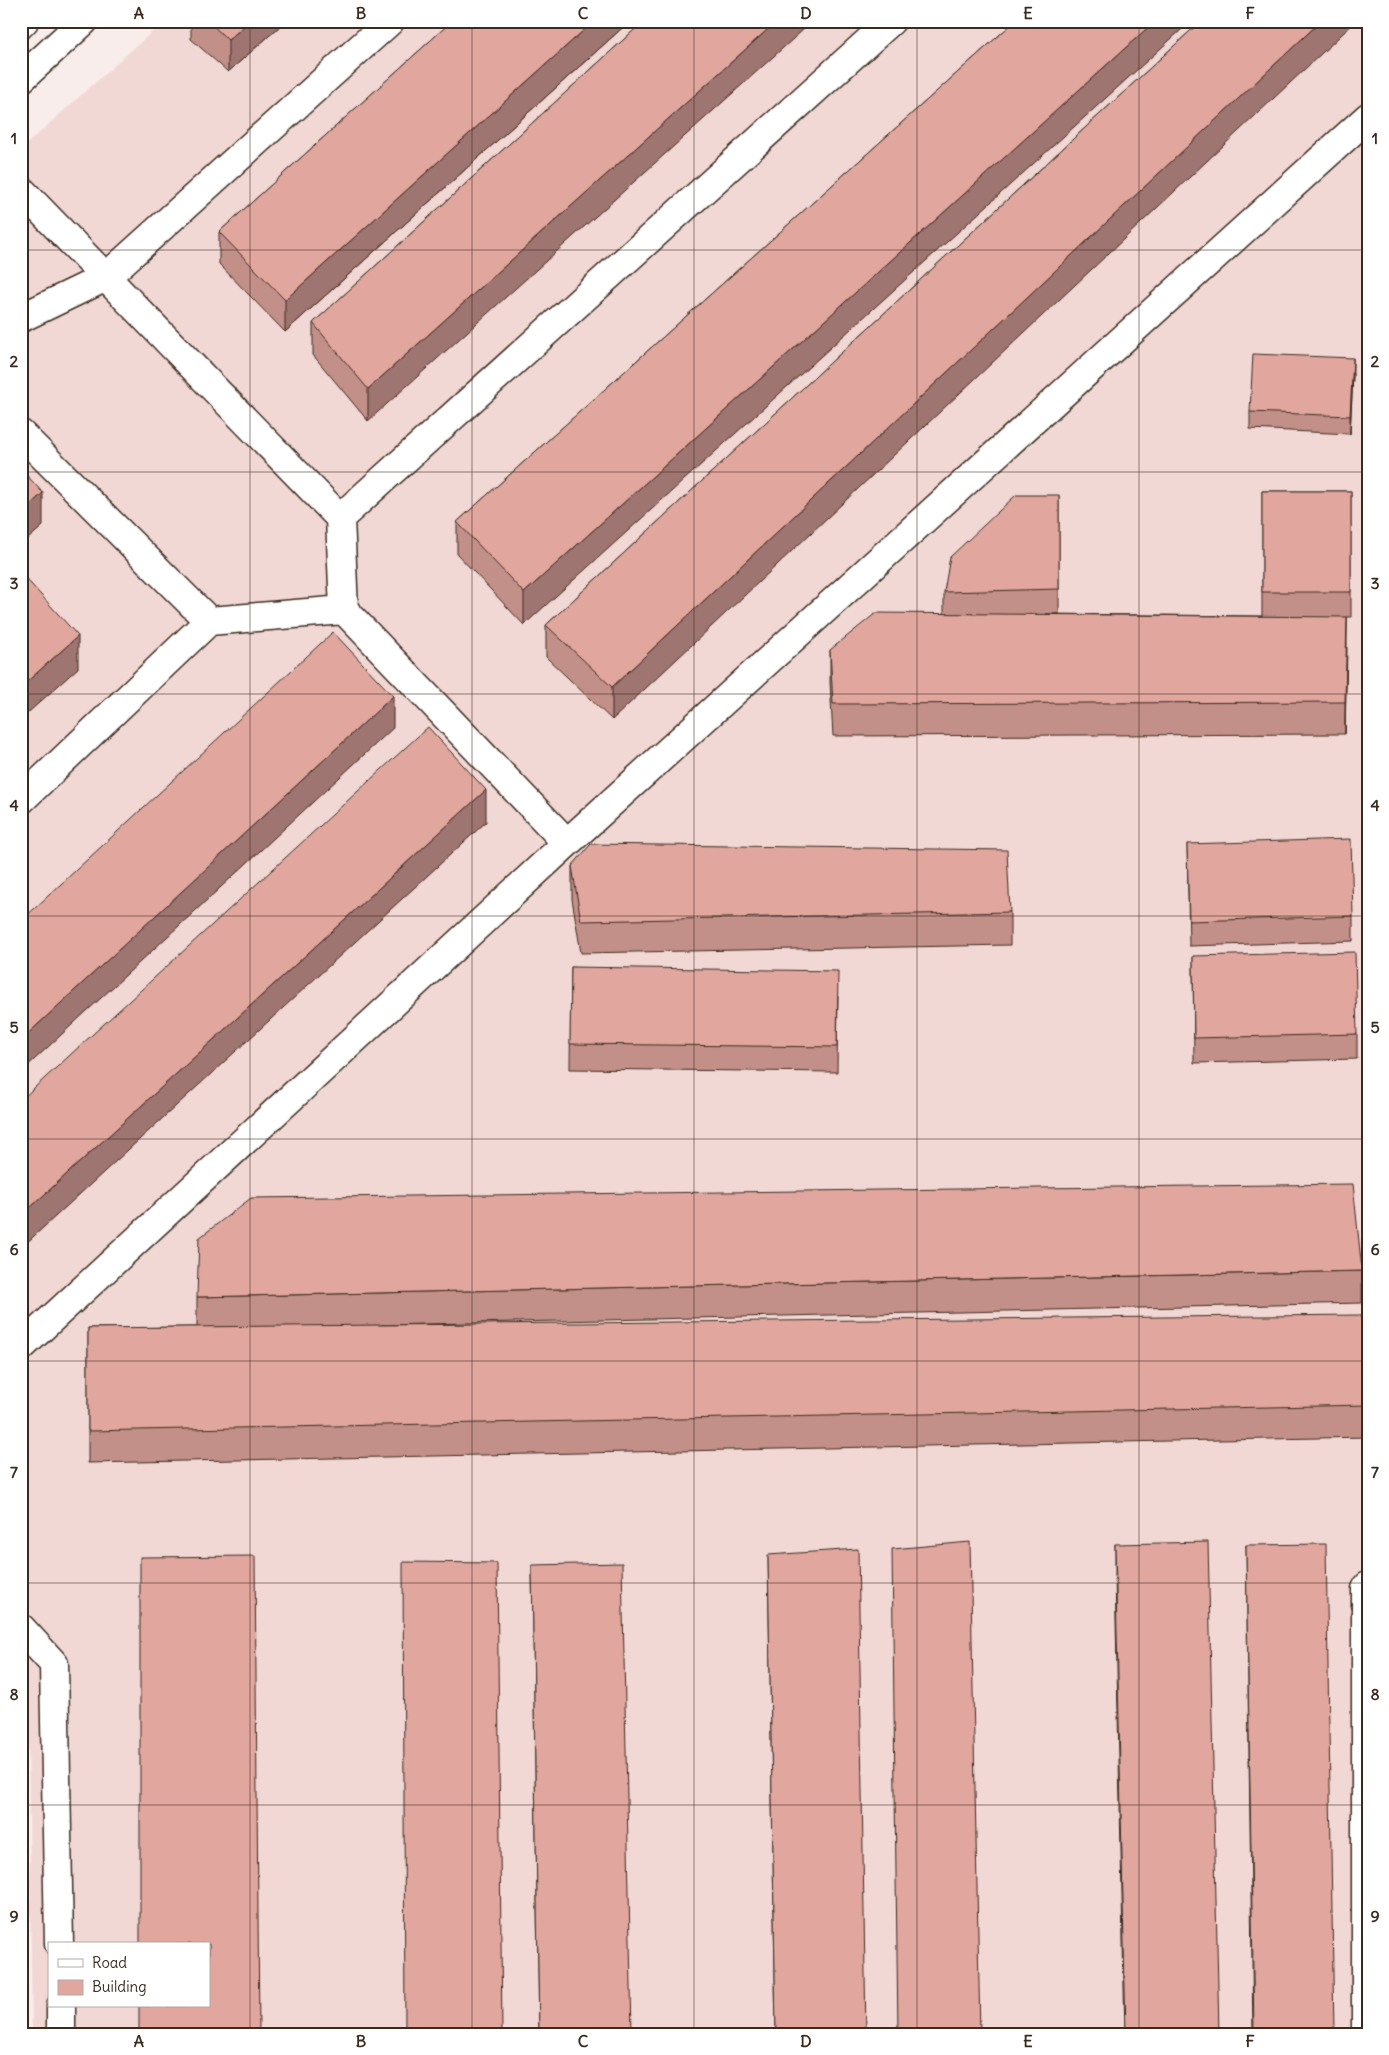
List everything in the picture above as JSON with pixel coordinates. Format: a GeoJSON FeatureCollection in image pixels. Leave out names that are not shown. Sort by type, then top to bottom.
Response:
{"type":"FeatureCollection","features":[{"type":"Feature","properties":{"kind":"main road"},"geometry":{"type":"LineString","coordinates":[[21,79],[84,21]]}},
{"type":"Feature","properties":{"kind":"main road"},"geometry":{"type":"LineString","coordinates":[[21,318],[106,277],[390,21]]}},
{"type":"Feature","properties":{"kind":"main road"},"geometry":{"type":"LineString","coordinates":[[340,518],[891,21]]}},
{"type":"Feature","properties":{"kind":"main road"},"geometry":{"type":"LineString","coordinates":[[21,1347],[567,843],[1368,116]]}},
{"type":"Feature","properties":{"kind":"main road"},"geometry":{"type":"LineString","coordinates":[[21,190],[340,518],[344,610],[567,843]]}},
{"type":"Feature","properties":{"kind":"main road"},"geometry":{"type":"LineString","coordinates":[[21,434],[209,621]]}},
{"type":"Feature","properties":{"kind":"main road"},"geometry":{"type":"LineString","coordinates":[[21,800],[209,621],[344,610]]}},
{"type":"Feature","properties":{"kind":"main road"},"geometry":{"type":"LineString","coordinates":[[1366,2034],[1366,1589],[1368,1586]]}},
{"type":"Feature","properties":{"kind":"main road"},"geometry":{"type":"LineString","coordinates":[[21,1628],[54,1664],[60,1942]]}},
{"type":"Feature","properties":{"kind":"main road"},"geometry":{"type":"LineString","coordinates":[[61,2008],[61,2034]]}},
{"type":"Feature","properties":{"kind":"shaded area"},"geometry":{"type":"Polygon","coordinates":[[[164,21],[1368,21],[1368,2034],[32,2034],[28,1733],[21,1723],[21,149],[164,21]]]}},
{"type":"Feature","properties":{"kind":"building"},"geometry":{"type":"Polygon","coordinates":[[[208,21],[250,21],[228,40],[208,21]]]}},
{"type":"Feature","properties":{"kind":"building"},"geometry":{"type":"Polygon","coordinates":[[[452,21],[594,21],[285,300],[219,232],[452,21]]]}},
{"type":"Feature","properties":{"kind":"building"},"geometry":{"type":"Polygon","coordinates":[[[644,21],[777,21],[368,389],[313,323],[644,21]]]}},
{"type":"Feature","properties":{"kind":"building"},"geometry":{"type":"Polygon","coordinates":[[[1015,21],[1155,21],[524,593],[457,522],[1015,21]]]}},
{"type":"Feature","properties":{"kind":"building"},"geometry":{"type":"Polygon","coordinates":[[[1201,21],[1321,21],[612,687],[546,625],[1201,21]]]}},
{"type":"Feature","properties":{"kind":"building"},"geometry":{"type":"Polygon","coordinates":[[[1253,354],[1353,358],[1350,416],[1250,412],[1253,354]]]}},
{"type":"Feature","properties":{"kind":"building"},"geometry":{"type":"Polygon","coordinates":[[[21,469],[43,493],[21,513],[21,469]]]}},
{"type":"Feature","properties":{"kind":"building"},"geometry":{"type":"Polygon","coordinates":[[[1262,491],[1351,491],[1351,592],[1262,592],[1262,491]]]}},
{"type":"Feature","properties":{"kind":"building"},"geometry":{"type":"Polygon","coordinates":[[[1016,495],[1059,495],[1059,589],[944,592],[950,557],[1016,495]]]}},
{"type":"Feature","properties":{"kind":"building"},"geometry":{"type":"Polygon","coordinates":[[[21,573],[78,636],[21,687],[21,573]]]}},
{"type":"Feature","properties":{"kind":"building"},"geometry":{"type":"Polygon","coordinates":[[[876,613],[1347,617],[1345,702],[833,704],[830,650],[876,613]]]}},
{"type":"Feature","properties":{"kind":"building"},"geometry":{"type":"Polygon","coordinates":[[[333,632],[393,696],[21,1040],[21,921],[333,632]]]}},
{"type":"Feature","properties":{"kind":"building"},"geometry":{"type":"Polygon","coordinates":[[[428,727],[486,790],[21,1216],[21,1100],[428,727]]]}},
{"type":"Feature","properties":{"kind":"building"},"geometry":{"type":"Polygon","coordinates":[[[1351,839],[1353,916],[1189,921],[1187,844],[1351,839]]]}},
{"type":"Feature","properties":{"kind":"building"},"geometry":{"type":"Polygon","coordinates":[[[591,844],[1007,850],[1010,912],[581,921],[572,866],[591,844]]]}},
{"type":"Feature","properties":{"kind":"building"},"geometry":{"type":"Polygon","coordinates":[[[1355,952],[1357,1034],[1194,1038],[1193,956],[1355,952]]]}},
{"type":"Feature","properties":{"kind":"building"},"geometry":{"type":"Polygon","coordinates":[[[571,967],[838,971],[837,1047],[570,1044],[571,967]]]}},
{"type":"Feature","properties":{"kind":"building"},"geometry":{"type":"Polygon","coordinates":[[[1353,1184],[1362,1271],[197,1297],[199,1238],[251,1198],[1353,1184]]]}},
{"type":"Feature","properties":{"kind":"building"},"geometry":{"type":"Polygon","coordinates":[[[1361,1315],[1368,1405],[88,1431],[88,1328],[1361,1315]]]}},
{"type":"Feature","properties":{"kind":"building"},"geometry":{"type":"Polygon","coordinates":[[[970,1542],[980,2034],[898,2034],[892,1549],[970,1542]]]}},
{"type":"Feature","properties":{"kind":"building"},"geometry":{"type":"Polygon","coordinates":[[[1208,1542],[1219,2034],[1126,2034],[1115,1544],[1208,1542]]]}},
{"type":"Feature","properties":{"kind":"building"},"geometry":{"type":"Polygon","coordinates":[[[1326,1544],[1334,2034],[1254,2034],[1246,1545],[1326,1544]]]}},
{"type":"Feature","properties":{"kind":"building"},"geometry":{"type":"Polygon","coordinates":[[[858,1549],[866,2034],[776,2034],[768,1555],[858,1549]]]}},
{"type":"Feature","properties":{"kind":"building"},"geometry":{"type":"Polygon","coordinates":[[[255,1556],[259,2034],[139,2034],[139,2008],[210,2008],[210,1942],[140,1942],[140,1557],[255,1556]]]}},
{"type":"Feature","properties":{"kind":"building"},"geometry":{"type":"Polygon","coordinates":[[[403,1562],[497,1563],[502,2034],[405,2034],[403,1562]]]}},
{"type":"Feature","properties":{"kind":"building"},"geometry":{"type":"Polygon","coordinates":[[[622,1563],[632,2034],[539,2034],[532,1565],[622,1563]]]}}]}
